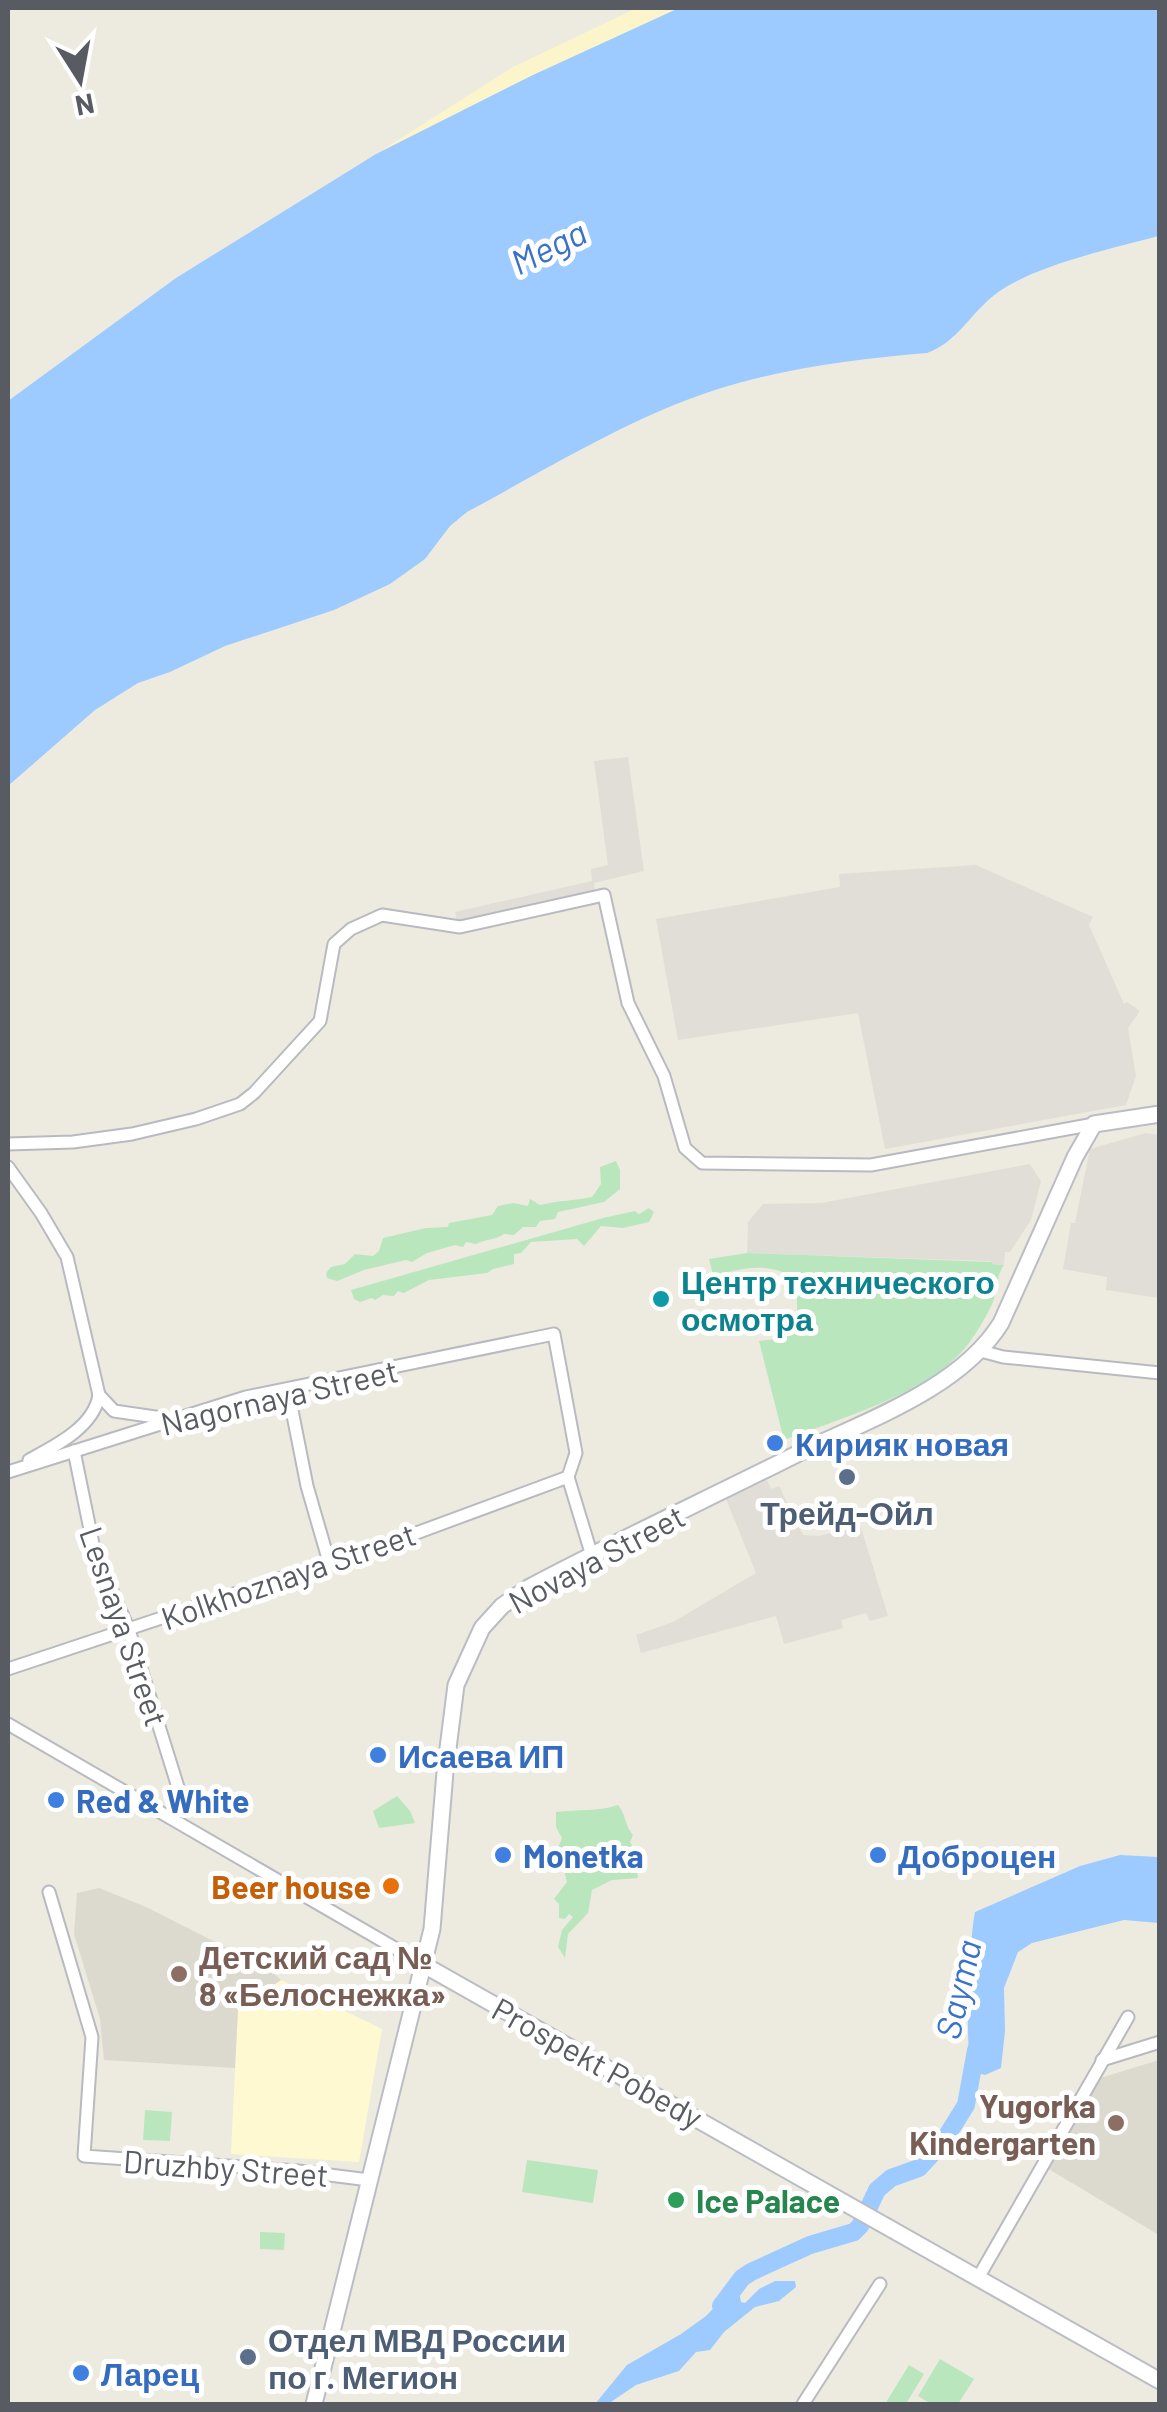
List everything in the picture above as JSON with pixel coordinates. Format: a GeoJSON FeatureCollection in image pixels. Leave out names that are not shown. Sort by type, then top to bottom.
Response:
{"type":"FeatureCollection","features":[{"type":"Feature","properties":{"kind":"street"},"geometry":{"type":"LineString","coordinates":[[8,1144],[73,1142],[132,1134],[240,1104],[320,1021],[334,944],[370,918],[391,915],[460,927],[604,896],[628,1003],[664,1076],[682,1142],[697,1160],[709,1164],[872,1165],[1160,1114]]}},
{"type":"Feature","properties":{"kind":"street","name":"Novaya Street"},"geometry":{"type":"LineString","coordinates":[[314,2404],[424,1965],[436,1895],[452,1704],[467,1656],[482,1628],[502,1606],[528,1588],[915,1395],[949,1377],[981,1351],[1014,1299],[1070,1166],[1094,1124]]}},
{"type":"Feature","properties":{"kind":"street"},"geometry":{"type":"LineString","coordinates":[[8,1167],[67,1257],[99,1394],[114,1411],[172,1419]]}},
{"type":"Feature","properties":{"kind":"street","name":"Nagornaya Street"},"geometry":{"type":"LineString","coordinates":[[8,1472],[246,1397],[554,1334],[576,1453],[568,1477]]}},
{"type":"Feature","properties":{"kind":"street"},"geometry":{"type":"LineString","coordinates":[[981,1351],[1003,1357],[1160,1373]]}},
{"type":"Feature","properties":{"kind":"street"},"geometry":{"type":"LineString","coordinates":[[288,1390],[307,1486],[330,1562]]}},
{"type":"Feature","properties":{"kind":"street"},"geometry":{"type":"LineString","coordinates":[[8,1472],[71,1434],[94,1411],[99,1394]]}},
{"type":"Feature","properties":{"kind":"street","name":"Lesnaya Street"},"geometry":{"type":"LineString","coordinates":[[74,1451],[94,1549],[128,1630],[182,1800]]}},
{"type":"Feature","properties":{"kind":"street"},"geometry":{"type":"LineString","coordinates":[[568,1477],[592,1556]]}},
{"type":"Feature","properties":{"kind":"street","name":"Kolkhoznaya Street"},"geometry":{"type":"LineString","coordinates":[[8,1669],[330,1562],[568,1477]]}},
{"type":"Feature","properties":{"kind":"street","name":"Prospekt Pobedy"},"geometry":{"type":"LineString","coordinates":[[8,1724],[978,2278]]}},
{"type":"Feature","properties":{"kind":"street","name":"Druzhby Street"},"geometry":{"type":"LineString","coordinates":[[50,1892],[92,2036],[84,2156],[369,2180]]}},
{"type":"Feature","properties":{"kind":"street"},"geometry":{"type":"LineString","coordinates":[[1128,2017],[978,2278],[1160,2381]]}},
{"type":"Feature","properties":{"kind":"street"},"geometry":{"type":"LineString","coordinates":[[1102,2060],[1160,2042]]}},
{"type":"Feature","properties":{"kind":"street"},"geometry":{"type":"LineString","coordinates":[[802,2404],[880,2284]]}},
{"type":"Feature","properties":{"kind":"shaded area"},"geometry":{"type":"Polygon","coordinates":[[[628,757],[644,871],[594,883],[595,893],[458,924],[455,912],[592,881],[591,869],[608,865],[594,761],[628,757]]]}},
{"type":"Feature","properties":{"kind":"shaded area"},"geometry":{"type":"Polygon","coordinates":[[[976,865],[1093,917],[1089,925],[1124,1004],[1127,1002],[1140,1011],[1128,1028],[1136,1076],[1126,1105],[885,1149],[858,1013],[678,1040],[656,919],[840,887],[839,874],[976,865]]]}},
{"type":"Feature","properties":{"kind":"shaded area"},"geometry":{"type":"Polygon","coordinates":[[[1146,1133],[1159,1135],[1159,1298],[1106,1290],[1107,1277],[1063,1269],[1090,1149],[1146,1133]]]}},
{"type":"Feature","properties":{"kind":"shaded area"},"geometry":{"type":"Polygon","coordinates":[[[1030,1164],[1041,1181],[1031,1220],[1010,1252],[1005,1252],[1004,1265],[991,1261],[747,1253],[748,1222],[763,1204],[821,1203],[1030,1164]]]}},
{"type":"Feature","properties":{"kind":"shaded area"},"geometry":{"type":"Polygon","coordinates":[[[767,1480],[771,1489],[779,1486],[803,1535],[820,1536],[859,1521],[888,1616],[870,1621],[866,1613],[841,1620],[843,1628],[784,1644],[776,1616],[641,1653],[636,1635],[673,1622],[756,1573],[726,1499],[767,1480]]]}},
{"type":"Feature","properties":{"kind":"shaded area","name":"Детский сад № 8 «Белоснежка»"},"geometry":{"type":"Polygon","coordinates":[[[99,1888],[146,1907],[267,1968],[281,1980],[238,2010],[235,2068],[104,2060],[100,2019],[74,1934],[77,1893],[99,1888]]]}},
{"type":"Feature","properties":{"kind":"shaded area"},"geometry":{"type":"Polygon","coordinates":[[[281,1980],[382,2029],[359,2162],[231,2154],[238,2010],[281,1980]]]}},
{"type":"Feature","properties":{"kind":"shaded area","name":"Yugorka Kindergarten"},"geometry":{"type":"Polygon","coordinates":[[[1159,2060],[1159,2235],[1047,2168],[1097,2079],[1159,2060]]]}},
{"type":"Feature","properties":{"kind":"green space"},"geometry":{"type":"Polygon","coordinates":[[[616,1161],[620,1189],[604,1202],[558,1212],[555,1219],[540,1221],[536,1227],[523,1227],[514,1235],[504,1234],[476,1244],[466,1242],[463,1247],[455,1245],[412,1262],[364,1270],[337,1281],[327,1278],[331,1267],[345,1264],[355,1254],[373,1256],[383,1238],[492,1215],[498,1206],[528,1206],[530,1199],[540,1205],[592,1197],[601,1184],[600,1167],[616,1161]]]}},
{"type":"Feature","properties":{"kind":"green space"},"geometry":{"type":"Polygon","coordinates":[[[649,1208],[654,1212],[649,1222],[623,1228],[601,1226],[584,1246],[577,1239],[531,1242],[521,1253],[514,1254],[514,1264],[487,1273],[429,1280],[404,1293],[398,1291],[394,1296],[360,1302],[351,1290],[603,1218],[635,1211],[639,1214],[649,1208]]]}},
{"type":"Feature","properties":{"kind":"green space"},"geometry":{"type":"Polygon","coordinates":[[[747,1253],[1004,1265],[985,1318],[953,1361],[884,1402],[784,1440],[759,1341],[783,1338],[782,1329],[797,1317],[797,1281],[768,1268],[713,1275],[709,1259],[747,1253]]]}},
{"type":"Feature","properties":{"kind":"green space"},"geometry":{"type":"Polygon","coordinates":[[[397,1796],[415,1823],[379,1828],[373,1811],[397,1796]]]}},
{"type":"Feature","properties":{"kind":"green space"},"geometry":{"type":"Polygon","coordinates":[[[618,1805],[633,1835],[630,1842],[636,1853],[638,1878],[612,1880],[592,1890],[588,1913],[568,1934],[565,1958],[558,1947],[562,1930],[573,1917],[569,1914],[565,1919],[559,1918],[559,1904],[554,1899],[567,1882],[558,1848],[562,1838],[556,1827],[556,1812],[618,1805]]]}},
{"type":"Feature","properties":{"kind":"green space"},"geometry":{"type":"Polygon","coordinates":[[[145,2110],[172,2112],[170,2141],[143,2140],[145,2110]]]}},
{"type":"Feature","properties":{"kind":"green space"},"geometry":{"type":"Polygon","coordinates":[[[527,2160],[598,2170],[593,2203],[522,2192],[527,2160]]]}},
{"type":"Feature","properties":{"kind":"green space"},"geometry":{"type":"Polygon","coordinates":[[[260,2232],[285,2233],[284,2250],[260,2249],[260,2232]]]}},
{"type":"Feature","properties":{"kind":"green space"},"geometry":{"type":"Polygon","coordinates":[[[940,2359],[974,2379],[958,2404],[931,2404],[918,2396],[940,2359]]]}},
{"type":"Feature","properties":{"kind":"green space"},"geometry":{"type":"Polygon","coordinates":[[[909,2365],[924,2374],[906,2404],[885,2404],[909,2365]]]}},
{"type":"Feature","properties":{"kind":"sand"},"geometry":{"type":"Polygon","coordinates":[[[637,8],[679,8],[533,75],[376,154],[513,67],[637,8]]]}},
{"type":"Feature","properties":{"kind":"water","name":"Mega"},"geometry":{"type":"Polygon","coordinates":[[[679,8],[1159,8],[1159,236],[1075,258],[1013,283],[988,301],[947,342],[927,353],[767,376],[683,401],[620,429],[467,512],[450,526],[425,559],[390,584],[334,610],[225,646],[138,683],[95,710],[8,786],[8,401],[176,278],[376,154],[533,75],[679,8]]]}},
{"type":"Feature","properties":{"kind":"water"},"geometry":{"type":"Polygon","coordinates":[[[1120,1855],[1159,1857],[1159,1923],[1124,1920],[1032,1943],[1018,1952],[1004,1988],[1001,2068],[985,2075],[973,2072],[968,2020],[975,1912],[1080,1866],[1120,1855]]]}},
{"type":"Feature","properties":{"kind":"water"},"geometry":{"type":"Polygon","coordinates":[[[775,2281],[795,2281],[796,2287],[779,2301],[755,2307],[724,2332],[710,2350],[696,2352],[679,2371],[636,2385],[608,2404],[595,2404],[627,2365],[706,2316],[731,2290],[739,2291],[741,2302],[745,2303],[759,2289],[775,2281]]]}},
{"type":"Feature","properties":{"kind":"waterway","name":"Sayma"},"geometry":{"type":"LineString","coordinates":[[721,2306],[751,2272],[810,2245],[854,2232],[877,2190],[891,2178],[919,2168],[943,2142],[966,2105],[976,2050]]}},
{"type":"Feature","properties":{"kind":"place","name":"Центр технического осмотра"},"geometry":{"type":"Point","coordinates":[661,1299]}},
{"type":"Feature","properties":{"kind":"place","name":"Кирияк новая"},"geometry":{"type":"Point","coordinates":[775,1443]}},
{"type":"Feature","properties":{"kind":"place","name":"Трейд-Ойл"},"geometry":{"type":"Point","coordinates":[847,1477]}},
{"type":"Feature","properties":{"kind":"place","name":"Исаева ИП"},"geometry":{"type":"Point","coordinates":[378,1755]}},
{"type":"Feature","properties":{"kind":"place","name":"Red & White"},"geometry":{"type":"Point","coordinates":[56,1800]}},
{"type":"Feature","properties":{"kind":"place","name":"Monetka"},"geometry":{"type":"Point","coordinates":[503,1855]}},
{"type":"Feature","properties":{"kind":"place","name":"Доброцен"},"geometry":{"type":"Point","coordinates":[878,1855]}},
{"type":"Feature","properties":{"kind":"place","name":"Beer house"},"geometry":{"type":"Point","coordinates":[391,1886]}},
{"type":"Feature","properties":{"kind":"place","name":"Детский сад № 8 «Белоснежка»"},"geometry":{"type":"Point","coordinates":[179,1974]}},
{"type":"Feature","properties":{"kind":"place","name":"Yugorka Kindergarten"},"geometry":{"type":"Point","coordinates":[1116,2123]}},
{"type":"Feature","properties":{"kind":"place","name":"Ice Palace"},"geometry":{"type":"Point","coordinates":[676,2200]}},
{"type":"Feature","properties":{"kind":"place","name":"Отдел МВД России по г. Мегион"},"geometry":{"type":"Point","coordinates":[248,2357]}},
{"type":"Feature","properties":{"kind":"place","name":"Ларец"},"geometry":{"type":"Point","coordinates":[81,2373]}}]}
